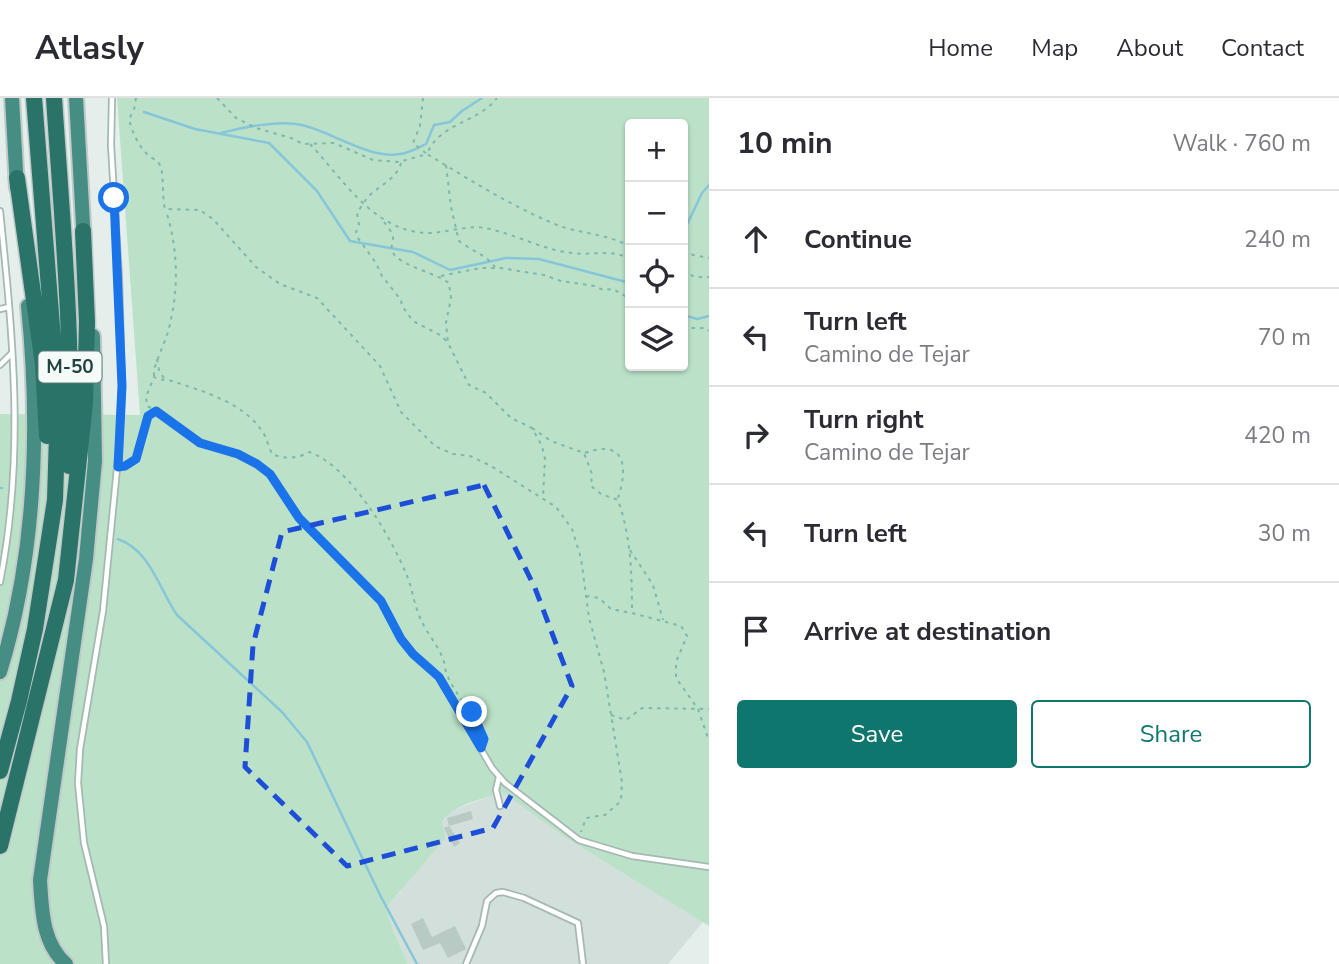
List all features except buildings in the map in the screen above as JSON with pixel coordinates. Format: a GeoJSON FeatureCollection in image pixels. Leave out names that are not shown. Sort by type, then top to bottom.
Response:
{"type":"FeatureCollection","features":[{"type":"Feature","properties":{"kind":"highway"},"geometry":{"type":"LineString","coordinates":[[0,672],[20,596],[30,506],[34,402],[12,98]]}},
{"type":"Feature","properties":{"kind":"highway","name":"M-50"},"geometry":{"type":"LineString","coordinates":[[0,771],[27,665],[55,500],[58,401],[34,98]]}},
{"type":"Feature","properties":{"kind":"highway","name":"M-50"},"geometry":{"type":"LineString","coordinates":[[0,846],[51,635],[60,577],[68,487],[71,402],[54,98]]}},
{"type":"Feature","properties":{"kind":"highway"},"geometry":{"type":"LineString","coordinates":[[51,635],[66,580],[85,403],[87,322],[76,98]]}},
{"type":"Feature","properties":{"kind":"highway"},"geometry":{"type":"LineString","coordinates":[[16,178],[46,402],[47,555]]}},
{"type":"Feature","properties":{"kind":"highway"},"geometry":{"type":"LineString","coordinates":[[66,964],[55,955],[49,943],[40,880],[77,633],[95,461],[93,321],[83,231]]}},
{"type":"Feature","properties":{"kind":"lane"},"geometry":{"type":"LineString","coordinates":[[106,964],[104,926],[84,843],[78,783],[80,749],[103,611],[118,467],[122,386],[111,145],[112,98]]}},
{"type":"Feature","properties":{"kind":"lane"},"geometry":{"type":"LineString","coordinates":[[0,211],[16,421],[14,486],[0,582]]}},
{"type":"Feature","properties":{"kind":"lane"},"geometry":{"type":"LineString","coordinates":[[0,309],[9,307]]}},
{"type":"Feature","properties":{"kind":"lane"},"geometry":{"type":"LineString","coordinates":[[0,365],[12,352]]}},
{"type":"Feature","properties":{"kind":"lane"},"geometry":{"type":"LineString","coordinates":[[118,467],[136,459],[148,416],[156,411],[200,443],[238,454],[257,464],[270,474],[299,518],[381,601],[401,639],[413,654],[439,677],[499,776],[579,840],[632,856],[709,867]]}},
{"type":"Feature","properties":{"kind":"lane"},"geometry":{"type":"LineString","coordinates":[[499,776],[496,790],[500,806]]}},
{"type":"Feature","properties":{"kind":"lane"},"geometry":{"type":"LineString","coordinates":[[466,964],[482,926],[487,901],[496,893],[503,892],[578,923],[583,964]]}},
{"type":"Feature","properties":{"kind":"path"},"geometry":{"type":"LineString","coordinates":[[136,98],[129,120],[132,132],[147,154],[160,165],[162,195],[173,233],[174,300],[167,336],[153,370],[154,377],[146,397],[147,406],[156,411]]}},
{"type":"Feature","properties":{"kind":"path"},"geometry":{"type":"LineString","coordinates":[[217,98],[236,118],[303,144],[334,143],[373,160],[402,161],[427,154],[437,137],[489,107],[496,98]]}},
{"type":"Feature","properties":{"kind":"path"},"geometry":{"type":"LineString","coordinates":[[423,98],[420,126],[413,144],[528,212],[562,226],[627,245]]}},
{"type":"Feature","properties":{"kind":"path"},"geometry":{"type":"LineString","coordinates":[[309,144],[363,203],[394,226],[430,233],[482,227],[574,254],[596,255],[611,252],[625,257]]}},
{"type":"Feature","properties":{"kind":"path"},"geometry":{"type":"LineString","coordinates":[[402,161],[396,174],[363,203],[357,213],[358,238],[413,321],[448,343],[469,385],[486,393],[511,418],[551,441],[584,453],[599,448],[612,450],[623,462],[625,474],[618,500],[625,520],[632,564],[632,612]]}},
{"type":"Feature","properties":{"kind":"path"},"geometry":{"type":"LineString","coordinates":[[446,165],[451,207],[459,241],[489,258],[496,268]]}},
{"type":"Feature","properties":{"kind":"path"},"geometry":{"type":"LineString","coordinates":[[165,209],[200,210],[213,219],[257,267],[280,284],[317,298],[380,366],[401,412],[435,446],[453,454],[470,456],[491,466],[556,508],[572,529],[578,548],[589,618],[604,672],[622,782],[621,800],[605,815],[586,818],[579,840]]}},
{"type":"Feature","properties":{"kind":"path"},"geometry":{"type":"LineString","coordinates":[[383,219],[393,237],[393,254],[449,283],[451,298],[446,323],[448,343]]}},
{"type":"Feature","properties":{"kind":"path"},"geometry":{"type":"LineString","coordinates":[[688,254],[709,258]]}},
{"type":"Feature","properties":{"kind":"path"},"geometry":{"type":"LineString","coordinates":[[440,276],[480,268],[496,268],[544,275],[575,285],[613,289],[625,296]]}},
{"type":"Feature","properties":{"kind":"path"},"geometry":{"type":"LineString","coordinates":[[688,274],[695,277],[709,277]]}},
{"type":"Feature","properties":{"kind":"path"},"geometry":{"type":"LineString","coordinates":[[688,328],[705,328],[709,331]]}},
{"type":"Feature","properties":{"kind":"path"},"geometry":{"type":"LineString","coordinates":[[157,359],[159,370],[166,380]]}},
{"type":"Feature","properties":{"kind":"path"},"geometry":{"type":"LineString","coordinates":[[154,377],[172,380],[235,406],[265,435],[272,454],[280,458],[303,456],[309,452],[331,464],[380,522],[408,578],[428,635],[443,658],[446,673],[472,712],[484,739],[481,748]]}},
{"type":"Feature","properties":{"kind":"path"},"geometry":{"type":"LineString","coordinates":[[532,428],[542,446],[545,459],[543,499]]}},
{"type":"Feature","properties":{"kind":"path"},"geometry":{"type":"LineString","coordinates":[[584,453],[592,474],[591,486],[601,494],[618,500]]}},
{"type":"Feature","properties":{"kind":"path"},"geometry":{"type":"LineString","coordinates":[[629,549],[653,585],[663,621]]}},
{"type":"Feature","properties":{"kind":"path"},"geometry":{"type":"LineString","coordinates":[[586,596],[599,598],[611,609],[681,626],[687,636],[676,662],[676,678],[698,709],[709,741]]}},
{"type":"Feature","properties":{"kind":"path"},"geometry":{"type":"LineString","coordinates":[[611,715],[626,720],[642,708],[709,709]]}},
{"type":"Feature","properties":{"kind":"highlighted area"},"geometry":{"type":"Polygon","coordinates":[[[484,485],[535,588],[572,686],[493,828],[347,866],[245,767],[253,645],[282,532],[484,485]]]}},
{"type":"Feature","properties":{"kind":"shaded area"},"geometry":{"type":"Polygon","coordinates":[[[503,791],[563,836],[703,922],[668,964],[408,964],[386,908],[401,891],[445,816],[503,791]]]}},
{"type":"Feature","properties":{"kind":"green space"},"geometry":{"type":"Polygon","coordinates":[[[117,98],[709,98],[709,926],[563,836],[503,792],[462,806],[447,815],[442,821],[445,838],[386,908],[408,964],[0,964],[0,414],[140,415],[117,98]]]}},
{"type":"Feature","properties":{"kind":"waterway"},"geometry":{"type":"LineString","coordinates":[[221,133],[262,125],[302,125],[376,153],[400,154],[426,144],[434,125],[450,122],[482,98]]}},
{"type":"Feature","properties":{"kind":"waterway"},"geometry":{"type":"LineString","coordinates":[[144,112],[195,129],[269,143],[317,191],[350,241],[413,252],[450,270],[506,258],[539,259],[625,282]]}},
{"type":"Feature","properties":{"kind":"waterway"},"geometry":{"type":"LineString","coordinates":[[688,222],[702,193],[709,185]]}},
{"type":"Feature","properties":{"kind":"waterway"},"geometry":{"type":"LineString","coordinates":[[688,316],[697,319],[709,316]]}},
{"type":"Feature","properties":{"kind":"waterway"},"geometry":{"type":"LineString","coordinates":[[118,539],[139,552],[146,561],[177,615],[282,712],[307,742],[380,895],[417,964]]}},
{"type":"Feature","properties":{"kind":"route"},"geometry":{"type":"LineString","coordinates":[[114,198],[122,386],[118,467],[136,459],[148,416],[156,411],[200,443],[238,454],[257,464],[270,474],[299,518],[381,601],[401,639],[413,654],[439,677],[481,748],[484,739],[472,712]]}}]}
